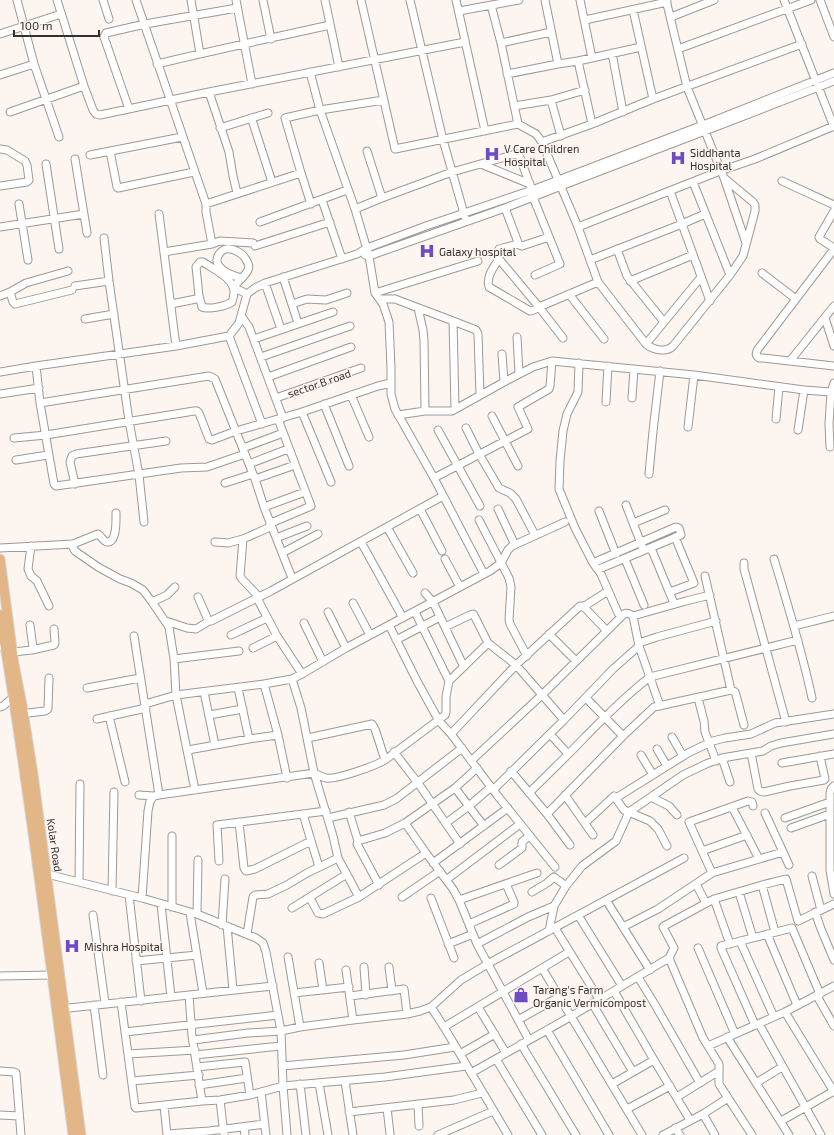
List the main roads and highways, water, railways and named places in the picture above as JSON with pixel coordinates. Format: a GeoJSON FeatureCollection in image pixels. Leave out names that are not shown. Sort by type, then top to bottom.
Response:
{"type":"FeatureCollection","features":[{"type":"Feature","properties":{"kind":"main road","name":"Kolar Road"},"geometry":{"type":"LineString","coordinates":[[0,559],[6,649]]}},
{"type":"Feature","properties":{"kind":"main road","name":"Kolar Road"},"geometry":{"type":"LineString","coordinates":[[0,615],[17,695],[43,873],[60,1009],[73,1135]]}},
{"type":"Feature","properties":{"kind":"main road","name":"Kolar Road"},"geometry":{"type":"LineString","coordinates":[[43,873],[52,975],[60,1009],[81,1135]]}},
{"type":"Feature","properties":{"kind":"place","name":"V Care Children Hospital"},"geometry":{"type":"Point","coordinates":[492,154]}},
{"type":"Feature","properties":{"kind":"place","name":"Siddhanta Hospital"},"geometry":{"type":"Point","coordinates":[678,158]}},
{"type":"Feature","properties":{"kind":"place","name":"Galaxy hospital"},"geometry":{"type":"Point","coordinates":[427,251]}},
{"type":"Feature","properties":{"kind":"place","name":"Mishra Hospital"},"geometry":{"type":"Point","coordinates":[72,946]}},
{"type":"Feature","properties":{"kind":"place","name":"Tarang's Farm Organic Vermicompost"},"geometry":{"type":"Point","coordinates":[521,995]}}]}
